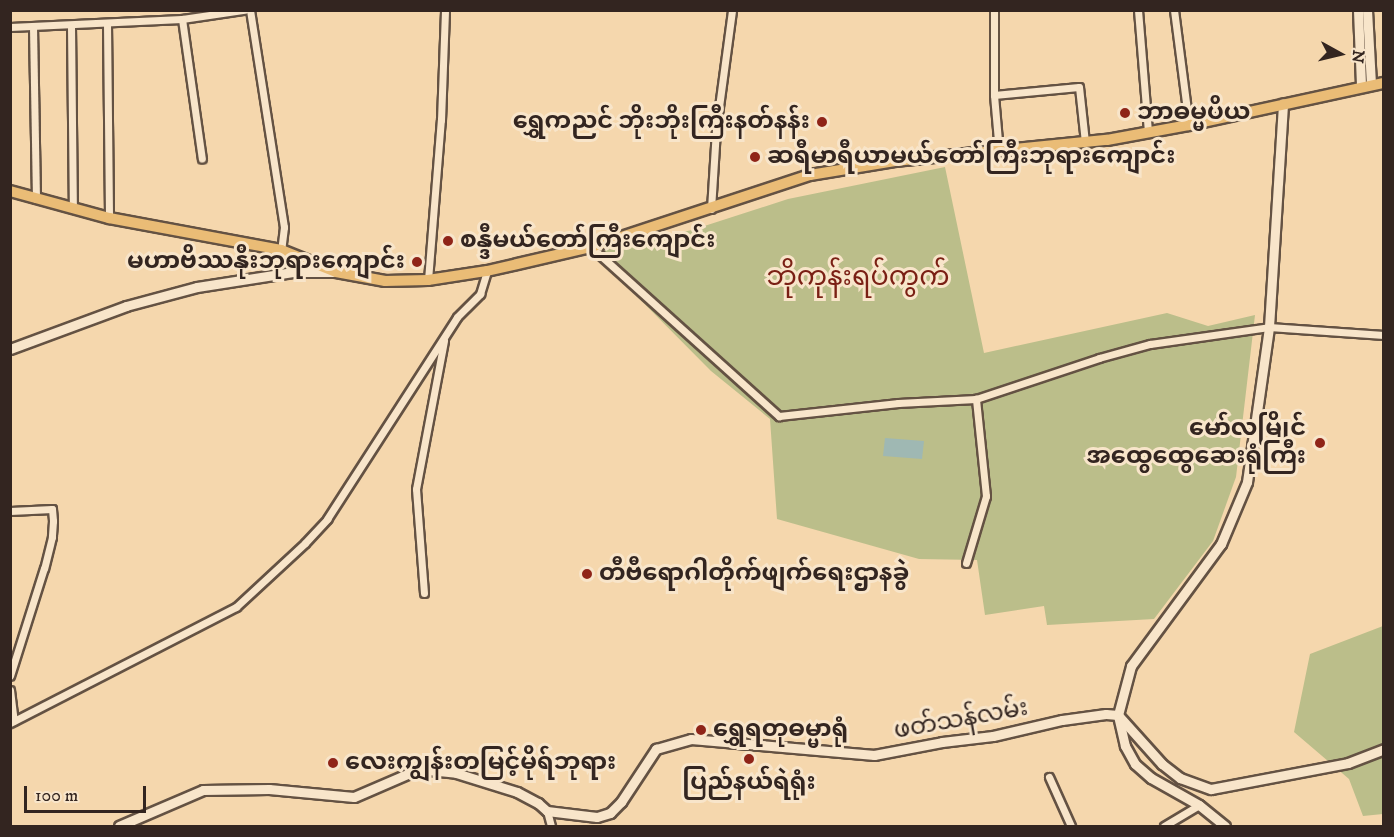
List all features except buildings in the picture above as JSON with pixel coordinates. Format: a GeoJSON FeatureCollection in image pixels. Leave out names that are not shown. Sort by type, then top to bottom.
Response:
{"type":"FeatureCollection","features":[{"type":"Feature","properties":{"kind":"main road"},"geometry":{"type":"LineString","coordinates":[[10,191],[109,218],[281,250],[336,273],[385,281],[428,280],[488,271],[591,247],[810,176],[896,161],[999,152],[1148,132],[1383,83]]}},
{"type":"Feature","properties":{"kind":"street"},"geometry":{"type":"LineString","coordinates":[[10,27],[71,26],[182,19],[244,10]]}},
{"type":"Feature","properties":{"kind":"street"},"geometry":{"type":"LineString","coordinates":[[250,10],[284,228],[281,250]]}},
{"type":"Feature","properties":{"kind":"street"},"geometry":{"type":"LineString","coordinates":[[428,280],[441,120],[445,10]]}},
{"type":"Feature","properties":{"kind":"street"},"geometry":{"type":"LineString","coordinates":[[711,209],[717,118],[732,10]]}},
{"type":"Feature","properties":{"kind":"street"},"geometry":{"type":"LineString","coordinates":[[994,10],[994,95],[999,152]]}},
{"type":"Feature","properties":{"kind":"street"},"geometry":{"type":"LineString","coordinates":[[1138,10],[1148,132]]}},
{"type":"Feature","properties":{"kind":"street"},"geometry":{"type":"LineString","coordinates":[[1174,10],[1189,125]]}},
{"type":"Feature","properties":{"kind":"street"},"geometry":{"type":"LineString","coordinates":[[1358,10],[1366,85]]}},
{"type":"Feature","properties":{"kind":"street"},"geometry":{"type":"LineString","coordinates":[[1366,85],[1367,10]]}},
{"type":"Feature","properties":{"kind":"street"},"geometry":{"type":"LineString","coordinates":[[182,19],[202,159]]}},
{"type":"Feature","properties":{"kind":"street"},"geometry":{"type":"LineString","coordinates":[[107,24],[109,218]]}},
{"type":"Feature","properties":{"kind":"street"},"geometry":{"type":"LineString","coordinates":[[71,26],[73,209]]}},
{"type":"Feature","properties":{"kind":"street"},"geometry":{"type":"LineString","coordinates":[[33,27],[36,199]]}},
{"type":"Feature","properties":{"kind":"street"},"geometry":{"type":"LineString","coordinates":[[994,95],[1079,87],[1084,142]]}},
{"type":"Feature","properties":{"kind":"street"},"geometry":{"type":"LineString","coordinates":[[1225,826],[1199,805],[1151,778],[1135,764],[1125,746],[1118,715],[1131,666],[1221,544],[1247,482],[1269,327],[1283,103]]}},
{"type":"Feature","properties":{"kind":"street"},"geometry":{"type":"LineString","coordinates":[[591,247],[780,416],[898,403],[976,399],[1099,358],[1150,344],[1269,327],[1383,335]]}},
{"type":"Feature","properties":{"kind":"street"},"geometry":{"type":"LineString","coordinates":[[10,690],[12,722],[236,607],[327,519],[457,317],[480,294],[488,271]]}},
{"type":"Feature","properties":{"kind":"street"},"geometry":{"type":"LineString","coordinates":[[10,349],[126,306],[197,287],[293,272],[336,273]]}},
{"type":"Feature","properties":{"kind":"street"},"geometry":{"type":"LineString","coordinates":[[424,593],[416,489],[445,338]]}},
{"type":"Feature","properties":{"kind":"street"},"geometry":{"type":"LineString","coordinates":[[966,563],[986,496],[976,399]]}},
{"type":"Feature","properties":{"kind":"street"},"geometry":{"type":"LineString","coordinates":[[10,511],[52,509],[53,521],[52,537],[44,568],[10,676]]}},
{"type":"Feature","properties":{"kind":"street","name":"ဖတ်သန်လမ်း"},"geometry":{"type":"LineString","coordinates":[[547,811],[597,817],[610,813],[621,802],[656,749],[691,739],[874,755],[942,742],[993,736],[1062,720],[1106,714],[1118,715]]}},
{"type":"Feature","properties":{"kind":"street"},"geometry":{"type":"LineString","coordinates":[[1118,715],[1162,764],[1180,778],[1211,789],[1327,768],[1383,749]]}},
{"type":"Feature","properties":{"kind":"street"},"geometry":{"type":"LineString","coordinates":[[119,826],[203,790],[269,789],[354,797],[419,769],[456,773],[507,789],[538,803],[547,811],[551,826]]}},
{"type":"Feature","properties":{"kind":"street"},"geometry":{"type":"LineString","coordinates":[[1049,777],[1071,826]]}},
{"type":"Feature","properties":{"kind":"street"},"geometry":{"type":"LineString","coordinates":[[1164,826],[1199,805]]}},
{"type":"Feature","properties":{"kind":"green space"},"geometry":{"type":"Polygon","coordinates":[[[945,167],[984,353],[1167,313],[1208,326],[1255,315],[1236,477],[1213,541],[1154,619],[1047,625],[1044,606],[985,615],[977,560],[919,559],[777,519],[770,419],[711,371],[592,251],[692,230],[788,199],[945,167]]]}},
{"type":"Feature","properties":{"kind":"green space"},"geometry":{"type":"Polygon","coordinates":[[[1383,626],[1383,814],[1363,816],[1349,779],[1294,732],[1310,654],[1383,626]]]}},
{"type":"Feature","properties":{"kind":"water"},"geometry":{"type":"Polygon","coordinates":[[[885,438],[924,441],[922,459],[883,456],[885,438]]]}},
{"type":"Feature","properties":{"kind":"place","name":"ဘာဓမ္မပိယ"},"geometry":{"type":"Point","coordinates":[1125,113]}},
{"type":"Feature","properties":{"kind":"place","name":"ရွှေကညင် ဘိုးဘိုးကြီးနတ်နန်း"},"geometry":{"type":"Point","coordinates":[822,122]}},
{"type":"Feature","properties":{"kind":"place","name":"ဆရီမာရီယာမယ်တော်ကြီးဘုရားကျောင်း"},"geometry":{"type":"Point","coordinates":[755,157]}},
{"type":"Feature","properties":{"kind":"place","name":"စန္ဒီမယ်တော်ကြီးကျောင်း"},"geometry":{"type":"Point","coordinates":[448,241]}},
{"type":"Feature","properties":{"kind":"place","name":"မဟာဗိဿနိုးဘုရားကျောင်း"},"geometry":{"type":"Point","coordinates":[417,262]}},
{"type":"Feature","properties":{"kind":"place","name":"မော်လမြိုင် အထွေထွေဆေးရုံကြီး"},"geometry":{"type":"Point","coordinates":[1320,443]}},
{"type":"Feature","properties":{"kind":"place","name":"တီဗီရောဂါတိုက်ဖျက်ရေးဌာနခွဲ"},"geometry":{"type":"Point","coordinates":[587,574]}},
{"type":"Feature","properties":{"kind":"place","name":"ရွှေရတုဓမ္မာရုံ"},"geometry":{"type":"Point","coordinates":[701,730]}},
{"type":"Feature","properties":{"kind":"place","name":"ပြည်နယ်ရဲရုံး"},"geometry":{"type":"Point","coordinates":[749,759]}},
{"type":"Feature","properties":{"kind":"place","name":"လေးကျွန်းတမြင့်မိုရ်ဘုရား"},"geometry":{"type":"Point","coordinates":[333,763]}},
{"type":"Feature","properties":{"kind":"district","name":"ဘိုကုန်းရပ်ကွက်"},"geometry":{"type":"Point","coordinates":[858,278]}}]}
